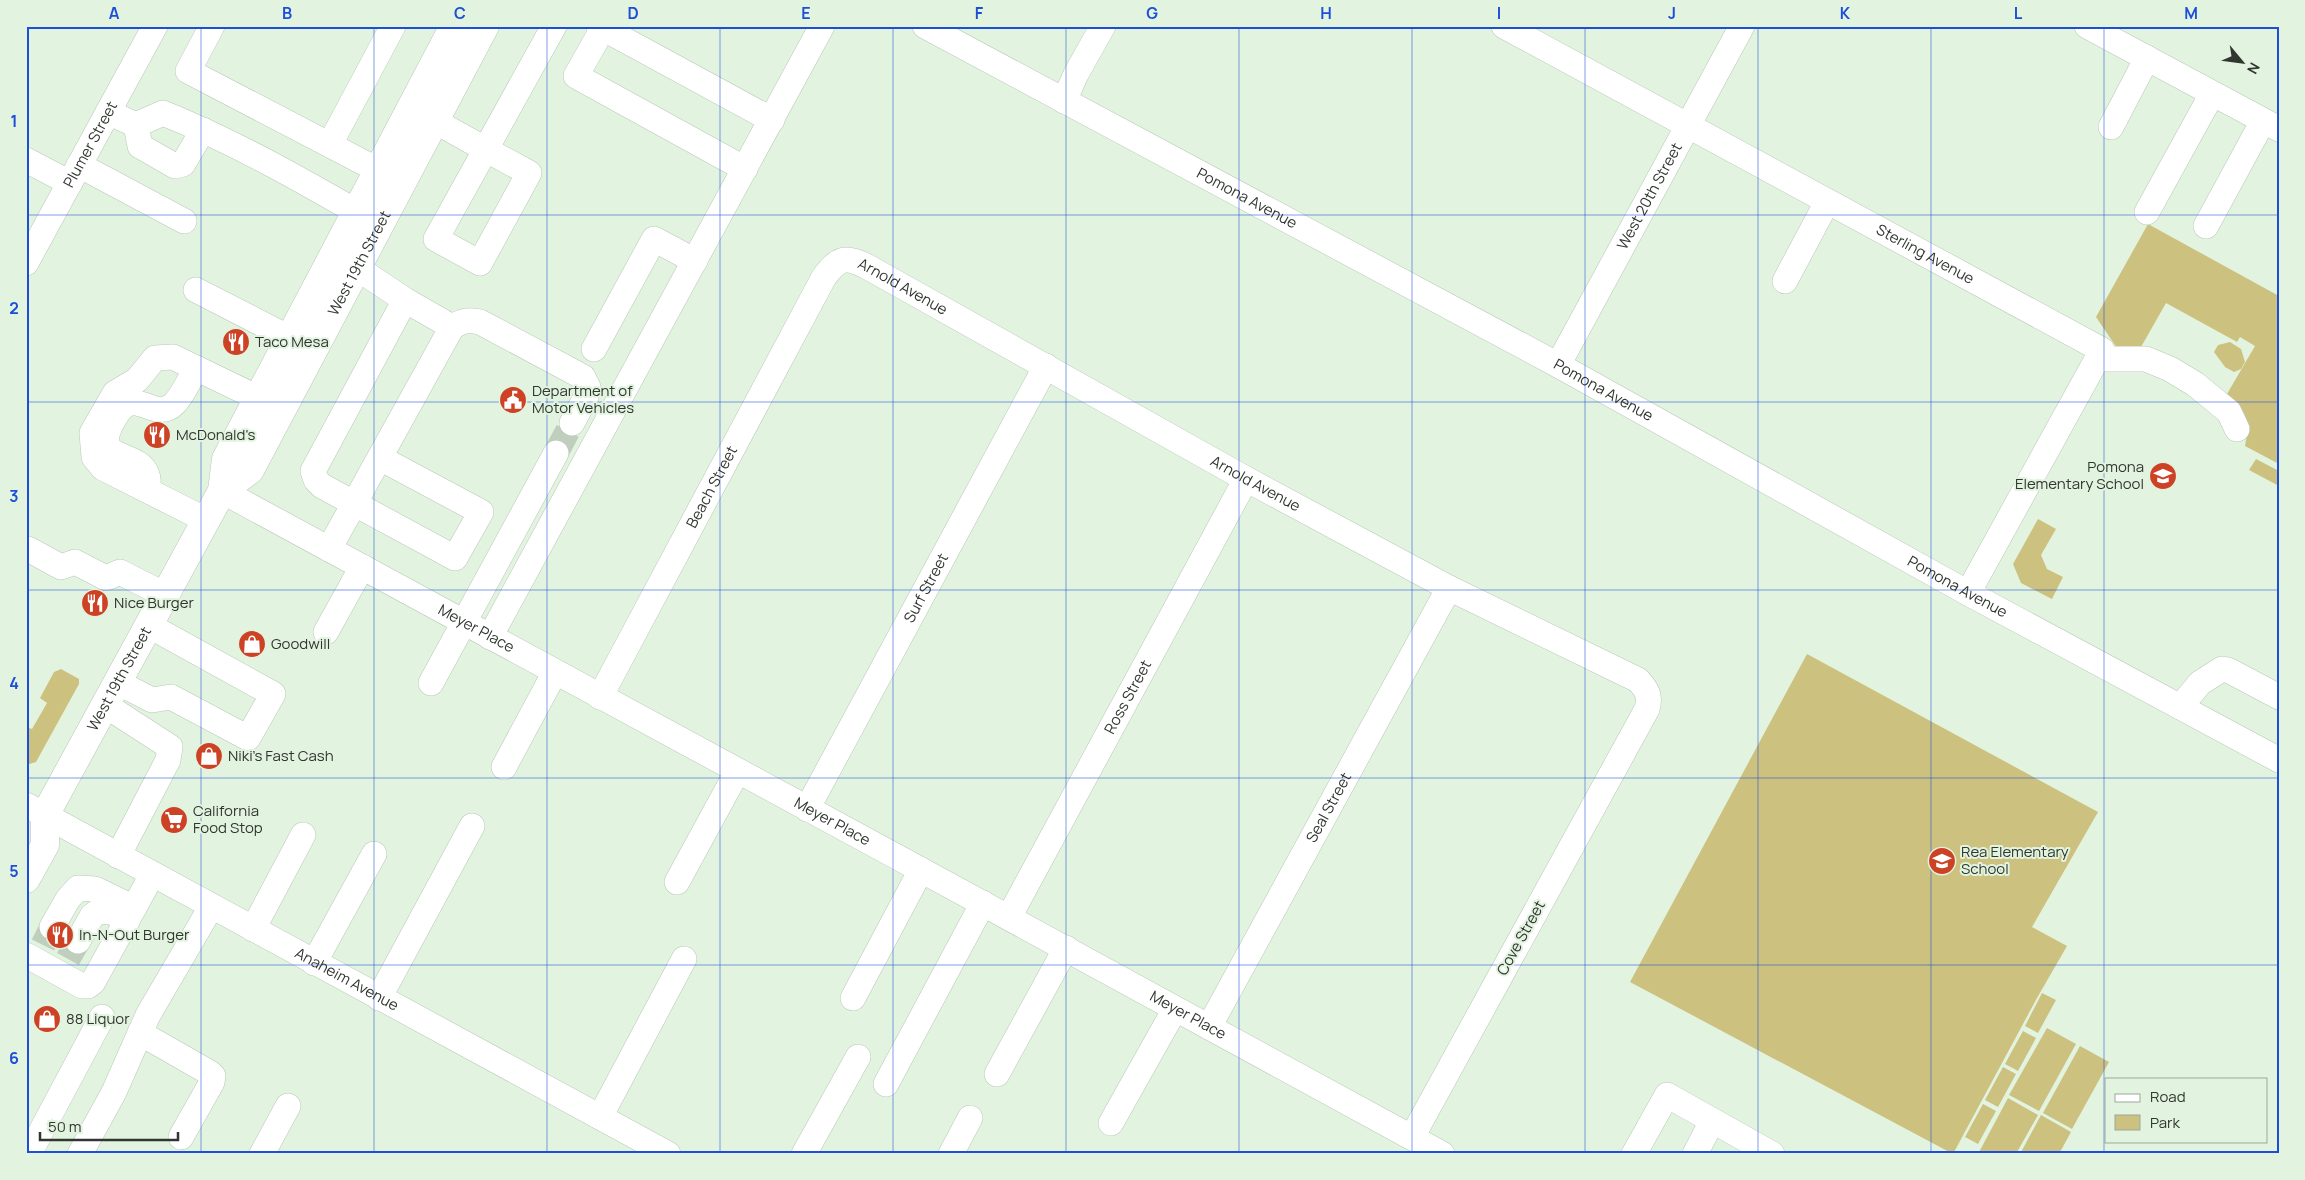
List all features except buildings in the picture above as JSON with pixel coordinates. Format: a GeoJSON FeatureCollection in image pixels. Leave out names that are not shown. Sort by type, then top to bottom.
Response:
{"type":"FeatureCollection","features":[{"type":"Feature","properties":{"kind":"main road","name":"West 19th Street"},"geometry":{"type":"LineString","coordinates":[[32,815],[111,694],[222,491],[226,459],[454,26]]}},
{"type":"Feature","properties":{"kind":"main road","name":"West 19th Street"},"geometry":{"type":"LineString","coordinates":[[222,491],[250,470],[485,26]]}},
{"type":"Feature","properties":{"kind":"main road"},"geometry":{"type":"LineString","coordinates":[[26,879],[45,845],[32,815]]}},
{"type":"Feature","properties":{"kind":"street","name":"Plumer Street"},"geometry":{"type":"LineString","coordinates":[[26,263],[155,26]]}},
{"type":"Feature","properties":{"kind":"street"},"geometry":{"type":"LineString","coordinates":[[212,26],[188,71],[402,183]]}},
{"type":"Feature","properties":{"kind":"street"},"geometry":{"type":"LineString","coordinates":[[330,144],[393,26]]}},
{"type":"Feature","properties":{"kind":"street"},"geometry":{"type":"LineString","coordinates":[[410,108],[485,149],[554,26]]}},
{"type":"Feature","properties":{"kind":"street"},"geometry":{"type":"LineString","coordinates":[[490,637],[822,26]]}},
{"type":"Feature","properties":{"kind":"street"},"geometry":{"type":"LineString","coordinates":[[1064,101],[1076,74],[1103,26]]}},
{"type":"Feature","properties":{"kind":"street","name":"Sterling Avenue"},"geometry":{"type":"LineString","coordinates":[[1504,26],[2102,350],[2097,359]]}},
{"type":"Feature","properties":{"kind":"street","name":"West 20th Street"},"geometry":{"type":"LineString","coordinates":[[1558,365],[1742,26]]}},
{"type":"Feature","properties":{"kind":"street"},"geometry":{"type":"LineString","coordinates":[[2087,26],[2122,34],[2147,58],[2271,125],[2206,226]]}},
{"type":"Feature","properties":{"kind":"street"},"geometry":{"type":"LineString","coordinates":[[745,169],[576,76],[600,27],[772,120]]}},
{"type":"Feature","properties":{"kind":"street","name":"Pomona Avenue"},"geometry":{"type":"LineString","coordinates":[[930,28],[1558,365],[1968,593],[2279,760]]}},
{"type":"Feature","properties":{"kind":"street"},"geometry":{"type":"LineString","coordinates":[[2111,127],[2147,58]]}},
{"type":"Feature","properties":{"kind":"street"},"geometry":{"type":"LineString","coordinates":[[2146,212],[2212,94]]}},
{"type":"Feature","properties":{"kind":"street"},"geometry":{"type":"LineString","coordinates":[[108,112],[136,125],[163,113],[231,143],[380,225]]}},
{"type":"Feature","properties":{"kind":"street"},"geometry":{"type":"LineString","coordinates":[[136,125],[140,146],[175,166],[183,164],[203,130]]}},
{"type":"Feature","properties":{"kind":"street"},"geometry":{"type":"LineString","coordinates":[[26,160],[75,174],[184,221]]}},
{"type":"Feature","properties":{"kind":"street"},"geometry":{"type":"LineString","coordinates":[[1785,281],[1827,202]]}},
{"type":"Feature","properties":{"kind":"street"},"geometry":{"type":"LineString","coordinates":[[594,349],[654,239],[695,261]]}},
{"type":"Feature","properties":{"kind":"street","name":"Arnold Avenue"},"geometry":{"type":"LineString","coordinates":[[824,277],[833,264],[842,259],[854,260],[1246,479],[1449,588],[1638,680],[1647,690],[1650,700],[1641,721],[1630,739]]}},
{"type":"Feature","properties":{"kind":"street"},"geometry":{"type":"LineString","coordinates":[[357,268],[405,300],[452,327]]}},
{"type":"Feature","properties":{"kind":"street","name":"Beach Street"},"geometry":{"type":"LineString","coordinates":[[600,697],[824,277]]}},
{"type":"Feature","properties":{"kind":"street"},"geometry":{"type":"LineString","coordinates":[[196,290],[313,350]]}},
{"type":"Feature","properties":{"kind":"street"},"geometry":{"type":"LineString","coordinates":[[380,458],[481,512],[455,558],[355,502],[322,486],[316,480],[313,471],[405,300]]}},
{"type":"Feature","properties":{"kind":"street"},"geometry":{"type":"LineString","coordinates":[[329,549],[452,327],[470,319],[480,322],[583,378],[588,387],[586,396],[572,423]]}},
{"type":"Feature","properties":{"kind":"street"},"geometry":{"type":"LineString","coordinates":[[206,520],[103,468],[94,457],[92,432],[115,393],[137,380],[155,358],[173,357],[258,398]]}},
{"type":"Feature","properties":{"kind":"street"},"geometry":{"type":"LineString","coordinates":[[1968,593],[2097,359],[2146,359],[2170,369],[2195,384],[2229,412],[2237,429]]}},
{"type":"Feature","properties":{"kind":"street","name":"Surf Street"},"geometry":{"type":"LineString","coordinates":[[807,809],[1046,366]]}},
{"type":"Feature","properties":{"kind":"street"},"geometry":{"type":"LineString","coordinates":[[148,490],[148,476],[143,468],[113,452],[107,445],[106,437],[113,421],[127,403],[132,401],[153,408],[164,409],[174,404],[196,368]]}},
{"type":"Feature","properties":{"kind":"street"},"geometry":{"type":"LineString","coordinates":[[431,683],[550,463],[572,489]]}},
{"type":"Feature","properties":{"kind":"street","name":"Ross Street"},"geometry":{"type":"LineString","coordinates":[[1009,917],[1246,479]]}},
{"type":"Feature","properties":{"kind":"street","name":"Meyer Place"},"geometry":{"type":"LineString","coordinates":[[222,491],[1442,1154]]}},
{"type":"Feature","properties":{"kind":"street"},"geometry":{"type":"LineString","coordinates":[[28,549],[61,567],[75,562],[106,578],[120,572],[165,595]]}},
{"type":"Feature","properties":{"kind":"street"},"geometry":{"type":"LineString","coordinates":[[326,632],[362,567]]}},
{"type":"Feature","properties":{"kind":"street","name":"Seal Street"},"geometry":{"type":"LineString","coordinates":[[1208,1027],[1449,588]]}},
{"type":"Feature","properties":{"kind":"street"},"geometry":{"type":"LineString","coordinates":[[111,694],[152,700],[171,697],[248,738],[272,694],[148,625]]}},
{"type":"Feature","properties":{"kind":"street"},"geometry":{"type":"LineString","coordinates":[[2180,707],[2200,683],[2222,669],[2228,670],[2279,697]]}},
{"type":"Feature","properties":{"kind":"street"},"geometry":{"type":"LineString","coordinates":[[504,767],[555,672]]}},
{"type":"Feature","properties":{"kind":"street"},"geometry":{"type":"LineString","coordinates":[[111,694],[170,747],[168,760],[118,856]]}},
{"type":"Feature","properties":{"kind":"street","name":"Cove Street"},"geometry":{"type":"LineString","coordinates":[[1412,1138],[1630,739]]}},
{"type":"Feature","properties":{"kind":"street"},"geometry":{"type":"LineString","coordinates":[[677,882],[737,772]]}},
{"type":"Feature","properties":{"kind":"street","name":"Anaheim Avenue"},"geometry":{"type":"LineString","coordinates":[[32,815],[118,856],[668,1154]]}},
{"type":"Feature","properties":{"kind":"street"},"geometry":{"type":"LineString","coordinates":[[379,998],[472,826]]}},
{"type":"Feature","properties":{"kind":"street"},"geometry":{"type":"LineString","coordinates":[[253,929],[303,835]]}},
{"type":"Feature","properties":{"kind":"street"},"geometry":{"type":"LineString","coordinates":[[314,963],[374,854]]}},
{"type":"Feature","properties":{"kind":"street"},"geometry":{"type":"LineString","coordinates":[[852,998],[922,870]]}},
{"type":"Feature","properties":{"kind":"street"},"geometry":{"type":"LineString","coordinates":[[131,914],[95,889],[78,888],[68,899],[39,947],[69,958],[82,986],[88,986],[93,982],[131,914],[152,875]]}},
{"type":"Feature","properties":{"kind":"street"},"geometry":{"type":"LineString","coordinates":[[886,1084],[983,903]]}},
{"type":"Feature","properties":{"kind":"street"},"geometry":{"type":"LineString","coordinates":[[80,1154],[114,1092],[140,1033],[187,945],[211,907]]}},
{"type":"Feature","properties":{"kind":"street"},"geometry":{"type":"LineString","coordinates":[[69,958],[92,916],[100,911],[131,914]]}},
{"type":"Feature","properties":{"kind":"street"},"geometry":{"type":"LineString","coordinates":[[996,1074],[1066,948]]}},
{"type":"Feature","properties":{"kind":"street"},"geometry":{"type":"LineString","coordinates":[[600,1117],[684,959]]}},
{"type":"Feature","properties":{"kind":"street"},"geometry":{"type":"LineString","coordinates":[[1110,1123],[1175,1009]]}},
{"type":"Feature","properties":{"kind":"street"},"geometry":{"type":"LineString","coordinates":[[29,1154],[102,1017]]}},
{"type":"Feature","properties":{"kind":"street"},"geometry":{"type":"LineString","coordinates":[[140,1033],[213,1076],[212,1082],[181,1137]]}},
{"type":"Feature","properties":{"kind":"street"},"geometry":{"type":"LineString","coordinates":[[804,1154],[858,1057]]}},
{"type":"Feature","properties":{"kind":"street"},"geometry":{"type":"LineString","coordinates":[[1634,1154],[1667,1095],[1759,1151]]}},
{"type":"Feature","properties":{"kind":"street"},"geometry":{"type":"LineString","coordinates":[[262,1154],[288,1106]]}},
{"type":"Feature","properties":{"kind":"street"},"geometry":{"type":"LineString","coordinates":[[951,1154],[970,1118]]}},
{"type":"Feature","properties":{"kind":"street"},"geometry":{"type":"LineString","coordinates":[[1695,1154],[1712,1121]]}},
{"type":"Feature","properties":{"kind":"green space"},"geometry":{"type":"Polygon","coordinates":[[[2148,224],[2279,296],[2279,464],[2245,446],[2247,423],[2243,411],[2227,394],[2255,346],[2240,337],[2237,342],[2166,303],[2141,347],[2117,348],[2096,317],[2148,224]]]}},
{"type":"Feature","properties":{"kind":"green space"},"geometry":{"type":"Polygon","coordinates":[[[2230,342],[2241,349],[2245,362],[2241,369],[2234,372],[2225,367],[2214,352],[2218,345],[2230,342]]]}},
{"type":"Feature","properties":{"kind":"green space"},"geometry":{"type":"Polygon","coordinates":[[[2256,459],[2279,471],[2279,486],[2249,470],[2256,459]]]}},
{"type":"Feature","properties":{"kind":"green space"},"geometry":{"type":"Polygon","coordinates":[[[2038,519],[2056,529],[2041,555],[2047,569],[2063,577],[2052,599],[2021,583],[2013,564],[2038,519]]]}},
{"type":"Feature","properties":{"kind":"green space"},"geometry":{"type":"Polygon","coordinates":[[[1807,654],[2098,812],[2032,927],[2067,946],[1953,1154],[1630,982],[1807,654]]]}},
{"type":"Feature","properties":{"kind":"green space"},"geometry":{"type":"Polygon","coordinates":[[[61,669],[79,679],[79,684],[36,762],[26,765],[26,727],[32,729],[47,703],[40,698],[54,672],[61,669]]]}},
{"type":"Feature","properties":{"kind":"green space"},"geometry":{"type":"Polygon","coordinates":[[[2042,993],[2056,1000],[2038,1033],[2025,1026],[2042,993]]]}},
{"type":"Feature","properties":{"kind":"green space"},"geometry":{"type":"Polygon","coordinates":[[[2047,1028],[2076,1044],[2039,1111],[2009,1095],[2047,1028]]]}},
{"type":"Feature","properties":{"kind":"green space"},"geometry":{"type":"Polygon","coordinates":[[[2023,1031],[2036,1038],[2018,1071],[2005,1064],[2023,1031]]]}},
{"type":"Feature","properties":{"kind":"green space"},"geometry":{"type":"Polygon","coordinates":[[[2080,1046],[2109,1062],[2072,1129],[2043,1113],[2080,1046]]]}},
{"type":"Feature","properties":{"kind":"green space"},"geometry":{"type":"Polygon","coordinates":[[[2003,1067],[2016,1074],[1998,1107],[1985,1100],[2003,1067]]]}},
{"type":"Feature","properties":{"kind":"green space"},"geometry":{"type":"Polygon","coordinates":[[[2008,1098],[2038,1115],[2016,1154],[1978,1154],[2008,1098]]]}},
{"type":"Feature","properties":{"kind":"green space"},"geometry":{"type":"Polygon","coordinates":[[[1983,1104],[1996,1111],[1978,1144],[1965,1137],[1983,1104]]]}},
{"type":"Feature","properties":{"kind":"green space"},"geometry":{"type":"Polygon","coordinates":[[[2041,1115],[2071,1132],[2059,1154],[2020,1154],[2041,1115]]]}},
{"type":"Feature","properties":{"kind":"tunnel"},"geometry":{"type":"LineString","coordinates":[[556,453],[572,423]]}},
{"type":"Feature","properties":{"kind":"tunnel"},"geometry":{"type":"LineString","coordinates":[[43,945],[52,927]]}},
{"type":"Feature","properties":{"kind":"tunnel"},"geometry":{"type":"LineString","coordinates":[[68,959],[78,941]]}},
{"type":"Feature","properties":{"kind":"place","name":"Taco Mesa"},"geometry":{"type":"Point","coordinates":[236,342]}},
{"type":"Feature","properties":{"kind":"place","name":"Department of Motor Vehicles"},"geometry":{"type":"Point","coordinates":[513,400]}},
{"type":"Feature","properties":{"kind":"place","name":"McDonald's"},"geometry":{"type":"Point","coordinates":[157,435]}},
{"type":"Feature","properties":{"kind":"place","name":"Pomona Elementary School"},"geometry":{"type":"Point","coordinates":[2163,476]}},
{"type":"Feature","properties":{"kind":"place","name":"Nice Burger"},"geometry":{"type":"Point","coordinates":[95,603]}},
{"type":"Feature","properties":{"kind":"place","name":"Goodwill"},"geometry":{"type":"Point","coordinates":[252,644]}},
{"type":"Feature","properties":{"kind":"place","name":"Niki's Fast Cash"},"geometry":{"type":"Point","coordinates":[209,756]}},
{"type":"Feature","properties":{"kind":"place","name":"California Food Stop"},"geometry":{"type":"Point","coordinates":[174,820]}},
{"type":"Feature","properties":{"kind":"place","name":"Rea Elementary School"},"geometry":{"type":"Point","coordinates":[1942,861]}},
{"type":"Feature","properties":{"kind":"place","name":"In-N-Out Burger"},"geometry":{"type":"Point","coordinates":[60,935]}},
{"type":"Feature","properties":{"kind":"place","name":"88 Liquor"},"geometry":{"type":"Point","coordinates":[47,1019]}}]}
